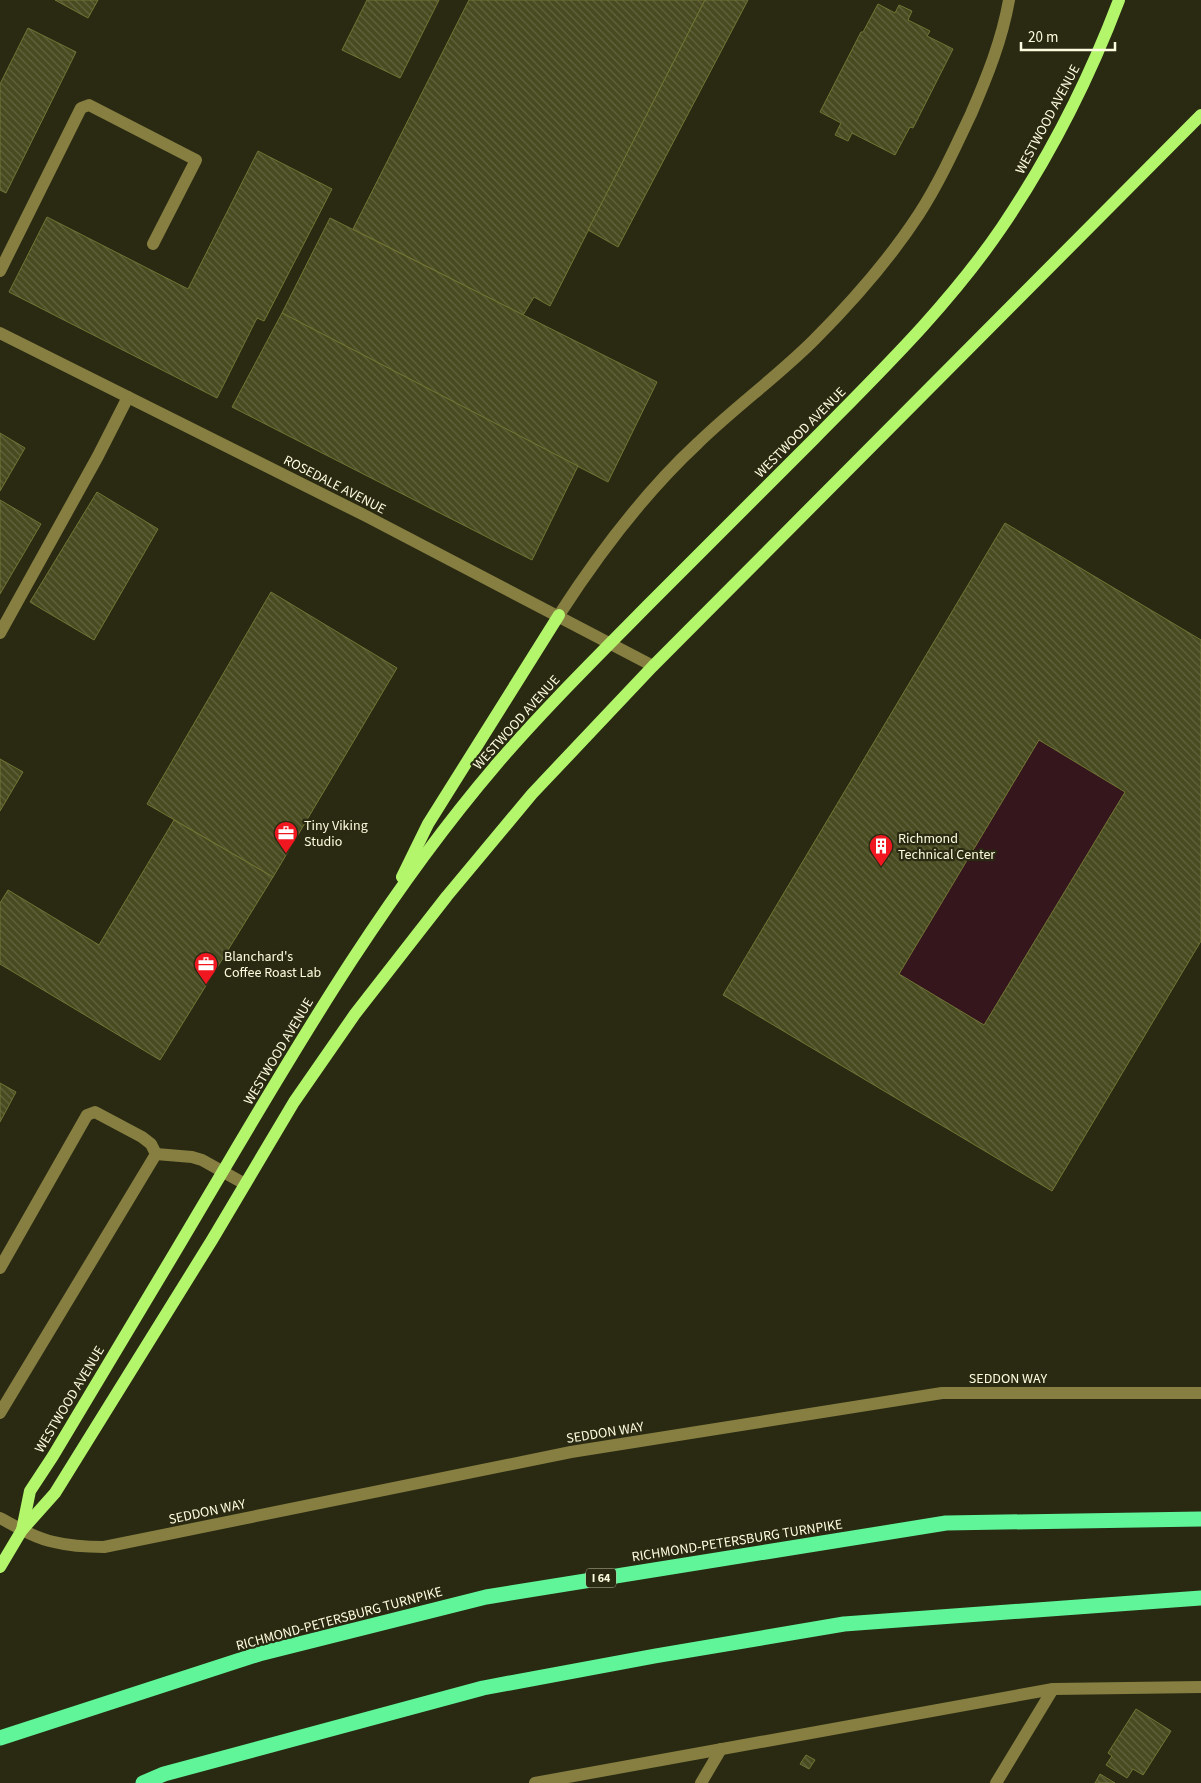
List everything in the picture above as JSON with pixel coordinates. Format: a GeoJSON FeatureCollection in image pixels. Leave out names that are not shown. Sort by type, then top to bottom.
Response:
{"type":"FeatureCollection","features":[{"type":"Feature","properties":{"kind":"highway","name":"RICHMOND-PETERSBURG TURNPIKE"},"geometry":{"type":"LineString","coordinates":[[0,1738],[259,1654],[486,1597],[946,1523],[1201,1519]]}},
{"type":"Feature","properties":{"kind":"highway"},"geometry":{"type":"LineString","coordinates":[[143,1783],[173,1772],[483,1688],[655,1656],[844,1624],[1201,1598]]}},
{"type":"Feature","properties":{"kind":"main road","name":"WESTWOOD AVENUE"},"geometry":{"type":"LineString","coordinates":[[22,1530],[30,1491],[321,1009],[385,911],[435,841],[497,764],[559,696],[910,341],[966,275],[1002,227],[1042,162],[1085,81],[1119,0]]}},
{"type":"Feature","properties":{"kind":"main road","name":"WESTWOOD AVENUE"},"geometry":{"type":"LineString","coordinates":[[0,1567],[22,1530],[55,1493],[294,1102],[324,1057],[433,913],[532,794],[654,666],[1201,115]]}},
{"type":"Feature","properties":{"kind":"main road"},"geometry":{"type":"LineString","coordinates":[[385,911],[428,824],[559,616]]}},
{"type":"Feature","properties":{"kind":"street"},"geometry":{"type":"LineString","coordinates":[[559,616],[619,529],[659,484],[697,443],[813,341],[855,298],[894,250],[919,214],[953,153],[993,60],[1010,0]]}},
{"type":"Feature","properties":{"kind":"street"},"geometry":{"type":"LineString","coordinates":[[0,271],[81,108],[89,105],[196,160],[153,244]]}},
{"type":"Feature","properties":{"kind":"street","name":"ROSEDALE AVENUE"},"geometry":{"type":"LineString","coordinates":[[0,333],[366,516],[654,666]]}},
{"type":"Feature","properties":{"kind":"street"},"geometry":{"type":"LineString","coordinates":[[0,633],[98,456],[128,397]]}},
{"type":"Feature","properties":{"kind":"street"},"geometry":{"type":"LineString","coordinates":[[0,1268],[87,1115],[95,1112],[142,1137],[151,1144],[156,1154]]}},
{"type":"Feature","properties":{"kind":"street"},"geometry":{"type":"LineString","coordinates":[[156,1154],[192,1157],[202,1160],[245,1184]]}},
{"type":"Feature","properties":{"kind":"street"},"geometry":{"type":"LineString","coordinates":[[0,1413],[156,1154]]}},
{"type":"Feature","properties":{"kind":"street","name":"SEDDON WAY"},"geometry":{"type":"LineString","coordinates":[[0,1518],[22,1530],[53,1542],[104,1547],[571,1452],[942,1392],[1201,1393]]}},
{"type":"Feature","properties":{"kind":"street"},"geometry":{"type":"LineString","coordinates":[[535,1783],[1053,1689],[1201,1687]]}},
{"type":"Feature","properties":{"kind":"street"},"geometry":{"type":"LineString","coordinates":[[996,1783],[1053,1689]]}},
{"type":"Feature","properties":{"kind":"street"},"geometry":{"type":"LineString","coordinates":[[701,1783],[721,1749]]}},
{"type":"Feature","properties":{"kind":"shaded area"},"geometry":{"type":"Polygon","coordinates":[[[1039,740],[1125,792],[984,1025],[899,974],[1039,740]]]}},
{"type":"Feature","properties":{"kind":"building"},"geometry":{"type":"Polygon","coordinates":[[[55,0],[98,0],[88,18],[55,0]]]}},
{"type":"Feature","properties":{"kind":"building"},"geometry":{"type":"Polygon","coordinates":[[[367,0],[439,0],[400,78],[342,50],[367,0]]]}},
{"type":"Feature","properties":{"kind":"building"},"geometry":{"type":"Polygon","coordinates":[[[469,0],[705,0],[550,306],[534,297],[523,315],[353,229],[469,0]]]}},
{"type":"Feature","properties":{"kind":"building"},"geometry":{"type":"Polygon","coordinates":[[[705,0],[748,0],[618,247],[588,230],[705,0]]]}},
{"type":"Feature","properties":{"kind":"building"},"geometry":{"type":"Polygon","coordinates":[[[878,4],[895,13],[899,5],[912,11],[908,20],[930,31],[927,36],[953,49],[913,128],[910,127],[895,155],[852,133],[848,141],[835,135],[841,123],[820,112],[861,32],[863,32],[878,4]]]}},
{"type":"Feature","properties":{"kind":"building"},"geometry":{"type":"Polygon","coordinates":[[[28,28],[76,52],[6,193],[0,190],[0,84],[28,28]]]}},
{"type":"Feature","properties":{"kind":"building"},"geometry":{"type":"Polygon","coordinates":[[[258,151],[332,189],[264,321],[257,318],[217,398],[9,292],[47,217],[188,289],[258,151]]]}},
{"type":"Feature","properties":{"kind":"building"},"geometry":{"type":"Polygon","coordinates":[[[330,218],[657,382],[608,482],[282,313],[330,218]]]}},
{"type":"Feature","properties":{"kind":"building"},"geometry":{"type":"Polygon","coordinates":[[[282,313],[578,466],[532,560],[232,407],[282,313]]]}},
{"type":"Feature","properties":{"kind":"building"},"geometry":{"type":"Polygon","coordinates":[[[0,433],[25,448],[0,491],[0,433]]]}},
{"type":"Feature","properties":{"kind":"building"},"geometry":{"type":"Polygon","coordinates":[[[97,492],[158,529],[94,640],[30,602],[97,492]]]}},
{"type":"Feature","properties":{"kind":"building"},"geometry":{"type":"Polygon","coordinates":[[[0,500],[41,524],[0,594],[0,500]]]}},
{"type":"Feature","properties":{"kind":"building","name":"Richmond Technical Center"},"geometry":{"type":"Polygon","coordinates":[[[1005,523],[1201,640],[1201,941],[1052,1191],[723,995],[1005,523]],[[1039,740],[899,974],[984,1025],[1125,792],[1039,740]]]}},
{"type":"Feature","properties":{"kind":"building"},"geometry":{"type":"Polygon","coordinates":[[[271,592],[397,668],[273,877],[147,804],[271,592]]]}},
{"type":"Feature","properties":{"kind":"building"},"geometry":{"type":"Polygon","coordinates":[[[0,759],[23,772],[0,811],[0,759]]]}},
{"type":"Feature","properties":{"kind":"building"},"geometry":{"type":"Polygon","coordinates":[[[174,820],[273,877],[160,1060],[0,964],[0,903],[8,890],[99,945],[174,820]]]}},
{"type":"Feature","properties":{"kind":"building"},"geometry":{"type":"Polygon","coordinates":[[[0,1083],[16,1092],[0,1122],[0,1083]]]}},
{"type":"Feature","properties":{"kind":"building"},"geometry":{"type":"Polygon","coordinates":[[[1136,1709],[1171,1731],[1143,1775],[1133,1769],[1127,1778],[1106,1765],[1112,1756],[1108,1753],[1136,1709]]]}},
{"type":"Feature","properties":{"kind":"building"},"geometry":{"type":"Polygon","coordinates":[[[806,1755],[815,1760],[809,1769],[800,1764],[806,1755]]]}},
{"type":"Feature","properties":{"kind":"building"},"geometry":{"type":"Polygon","coordinates":[[[1100,1774],[1115,1783],[1095,1783],[1100,1774]]]}},
{"type":"Feature","properties":{"kind":"place","name":"Tiny Viking Studio"},"geometry":{"type":"Point","coordinates":[286,854]}},
{"type":"Feature","properties":{"kind":"place","name":"Richmond Technical Center"},"geometry":{"type":"Point","coordinates":[881,867]}},
{"type":"Feature","properties":{"kind":"place","name":"Blanchard's Coffee Roast Lab"},"geometry":{"type":"Point","coordinates":[206,985]}}]}
